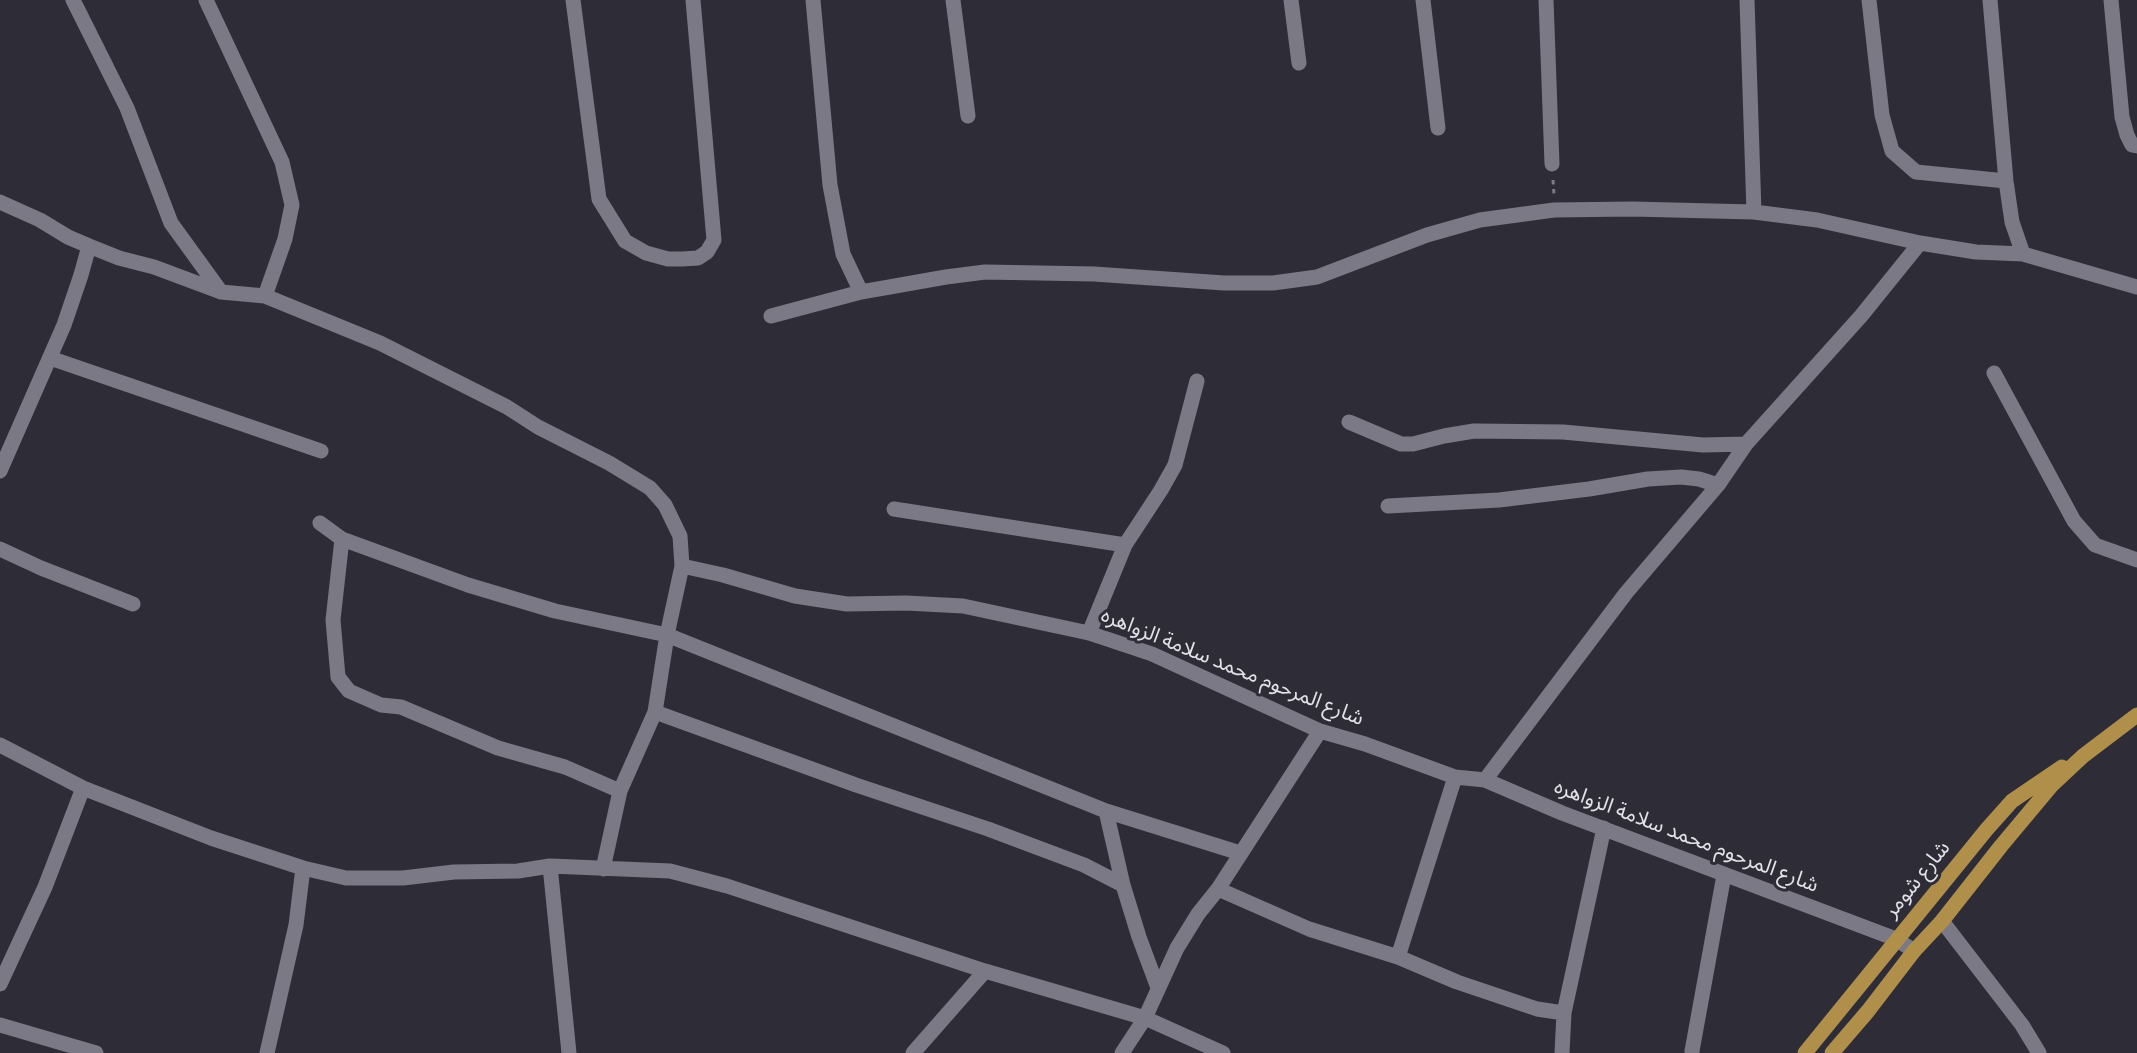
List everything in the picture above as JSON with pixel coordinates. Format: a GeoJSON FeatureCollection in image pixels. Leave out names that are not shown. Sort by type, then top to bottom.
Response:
{"type":"FeatureCollection","features":[{"type":"Feature","properties":{"kind":"main road","name":"شارع شومر"},"geometry":{"type":"LineString","coordinates":[[1832,1053],[2045,794],[2083,756],[2137,715]]}},
{"type":"Feature","properties":{"kind":"main road","name":"شارع شومر"},"geometry":{"type":"LineString","coordinates":[[1805,1053],[1896,939],[2012,801],[2050,774],[2083,756]]}},
{"type":"Feature","properties":{"kind":"street"},"geometry":{"type":"LineString","coordinates":[[73,0],[127,108],[171,223],[221,292]]}},
{"type":"Feature","properties":{"kind":"street"},"geometry":{"type":"LineString","coordinates":[[206,0],[282,162],[292,205],[285,239],[265,296]]}},
{"type":"Feature","properties":{"kind":"street"},"geometry":{"type":"LineString","coordinates":[[573,0],[599,199],[626,242],[646,253],[668,259],[682,259],[698,258],[707,252],[714,240],[693,0]]}},
{"type":"Feature","properties":{"kind":"street"},"geometry":{"type":"LineString","coordinates":[[813,0],[830,184],[843,254],[861,292]]}},
{"type":"Feature","properties":{"kind":"street"},"geometry":{"type":"LineString","coordinates":[[953,0],[968,116]]}},
{"type":"Feature","properties":{"kind":"street"},"geometry":{"type":"LineString","coordinates":[[1291,0],[1299,63]]}},
{"type":"Feature","properties":{"kind":"street"},"geometry":{"type":"LineString","coordinates":[[1423,0],[1438,128]]}},
{"type":"Feature","properties":{"kind":"street"},"geometry":{"type":"LineString","coordinates":[[1546,0],[1552,164]]}},
{"type":"Feature","properties":{"kind":"street"},"geometry":{"type":"LineString","coordinates":[[1748,0],[1754,212]]}},
{"type":"Feature","properties":{"kind":"street"},"geometry":{"type":"LineString","coordinates":[[1869,0],[1882,115],[1892,151],[1916,172],[2006,181]]}},
{"type":"Feature","properties":{"kind":"street"},"geometry":{"type":"LineString","coordinates":[[1990,0],[2006,181],[2012,222],[2023,254]]}},
{"type":"Feature","properties":{"kind":"street"},"geometry":{"type":"LineString","coordinates":[[2111,0],[2122,117],[2132,145],[2137,146]]}},
{"type":"Feature","properties":{"kind":"street"},"geometry":{"type":"LineString","coordinates":[[0,202],[40,220],[68,237],[119,258],[154,267],[221,292],[265,296],[380,343],[507,407],[538,427],[609,463],[650,488],[665,505],[680,536],[682,566],[667,635],[655,712],[620,791],[603,869]]}},
{"type":"Feature","properties":{"kind":"street"},"geometry":{"type":"LineString","coordinates":[[771,316],[861,292],[985,272],[1094,274],[1224,283],[1273,283],[1317,277],[1427,235],[1480,220],[1554,210],[1754,212],[1817,220],[1920,243],[1976,252],[2023,254],[2137,287]]}},
{"type":"Feature","properties":{"kind":"street"},"geometry":{"type":"LineString","coordinates":[[1485,780],[1626,593],[1718,486],[1746,444],[1861,316],[1920,243]]}},
{"type":"Feature","properties":{"kind":"street"},"geometry":{"type":"LineString","coordinates":[[0,471],[50,358],[76,292],[89,246]]}},
{"type":"Feature","properties":{"kind":"street"},"geometry":{"type":"LineString","coordinates":[[50,358],[321,451]]}},
{"type":"Feature","properties":{"kind":"street"},"geometry":{"type":"LineString","coordinates":[[1994,373],[2074,521],[2095,545],[2137,560]]}},
{"type":"Feature","properties":{"kind":"street"},"geometry":{"type":"LineString","coordinates":[[1089,633],[1125,545],[1175,465],[1197,381]]}},
{"type":"Feature","properties":{"kind":"street"},"geometry":{"type":"LineString","coordinates":[[1349,422],[1401,444],[1413,444],[1444,436],[1485,431],[1563,432],[1703,445],[1746,444]]}},
{"type":"Feature","properties":{"kind":"street"},"geometry":{"type":"LineString","coordinates":[[1388,506],[1499,500],[1648,479],[1681,477],[1699,479],[1718,486]]}},
{"type":"Feature","properties":{"kind":"street"},"geometry":{"type":"LineString","coordinates":[[894,509],[1125,545]]}},
{"type":"Feature","properties":{"kind":"street"},"geometry":{"type":"LineString","coordinates":[[320,523],[342,539],[468,585],[533,604],[667,635],[1106,810],[1240,853]]}},
{"type":"Feature","properties":{"kind":"street"},"geometry":{"type":"LineString","coordinates":[[342,539],[333,620],[338,677],[349,691],[381,705],[401,707],[498,748],[565,767],[620,791]]}},
{"type":"Feature","properties":{"kind":"street"},"geometry":{"type":"LineString","coordinates":[[0,549],[40,568],[133,604]]}},
{"type":"Feature","properties":{"kind":"street","name":"شارع المرحوم محمد سلامة الزواهره"},"geometry":{"type":"LineString","coordinates":[[682,566],[723,575],[795,596],[847,604],[906,603],[963,606],[1089,633],[1152,654],[1320,731],[1365,744],[1455,777],[1485,780],[1724,875],[1896,939],[1914,951]]}},
{"type":"Feature","properties":{"kind":"street"},"geometry":{"type":"LineString","coordinates":[[655,712],[856,785],[987,829],[1084,865],[1124,885]]}},
{"type":"Feature","properties":{"kind":"street"},"geometry":{"type":"LineString","coordinates":[[1122,1053],[1145,1018],[1177,948],[1320,731]]}},
{"type":"Feature","properties":{"kind":"street"},"geometry":{"type":"LineString","coordinates":[[0,745],[83,788],[211,838],[303,868],[346,878],[403,878],[454,872],[518,872],[550,867],[670,871],[727,885],[985,970],[1145,1018],[1223,1053]]}},
{"type":"Feature","properties":{"kind":"street"},"geometry":{"type":"LineString","coordinates":[[1398,957],[1455,777]]}},
{"type":"Feature","properties":{"kind":"street"},"geometry":{"type":"LineString","coordinates":[[0,984],[45,887],[83,788]]}},
{"type":"Feature","properties":{"kind":"street"},"geometry":{"type":"LineString","coordinates":[[1106,810],[1139,938],[1158,988]]}},
{"type":"Feature","properties":{"kind":"street"},"geometry":{"type":"LineString","coordinates":[[1562,1053],[1564,1013],[1604,828]]}},
{"type":"Feature","properties":{"kind":"street"},"geometry":{"type":"LineString","coordinates":[[550,867],[569,1053]]}},
{"type":"Feature","properties":{"kind":"street"},"geometry":{"type":"LineString","coordinates":[[267,1053],[296,925],[303,868]]}},
{"type":"Feature","properties":{"kind":"street"},"geometry":{"type":"LineString","coordinates":[[1692,1051],[1724,875]]}},
{"type":"Feature","properties":{"kind":"street"},"geometry":{"type":"LineString","coordinates":[[1218,889],[1309,929],[1398,957],[1457,982],[1537,1009],[1564,1013]]}},
{"type":"Feature","properties":{"kind":"street"},"geometry":{"type":"LineString","coordinates":[[1942,921],[2022,1025],[2040,1053]]}},
{"type":"Feature","properties":{"kind":"street"},"geometry":{"type":"LineString","coordinates":[[913,1053],[985,970]]}},
{"type":"Feature","properties":{"kind":"street"},"geometry":{"type":"LineString","coordinates":[[0,1025],[96,1053]]}},
{"type":"Feature","properties":{"kind":"path"},"geometry":{"type":"LineString","coordinates":[[1552,164],[1554,210]]}}]}
